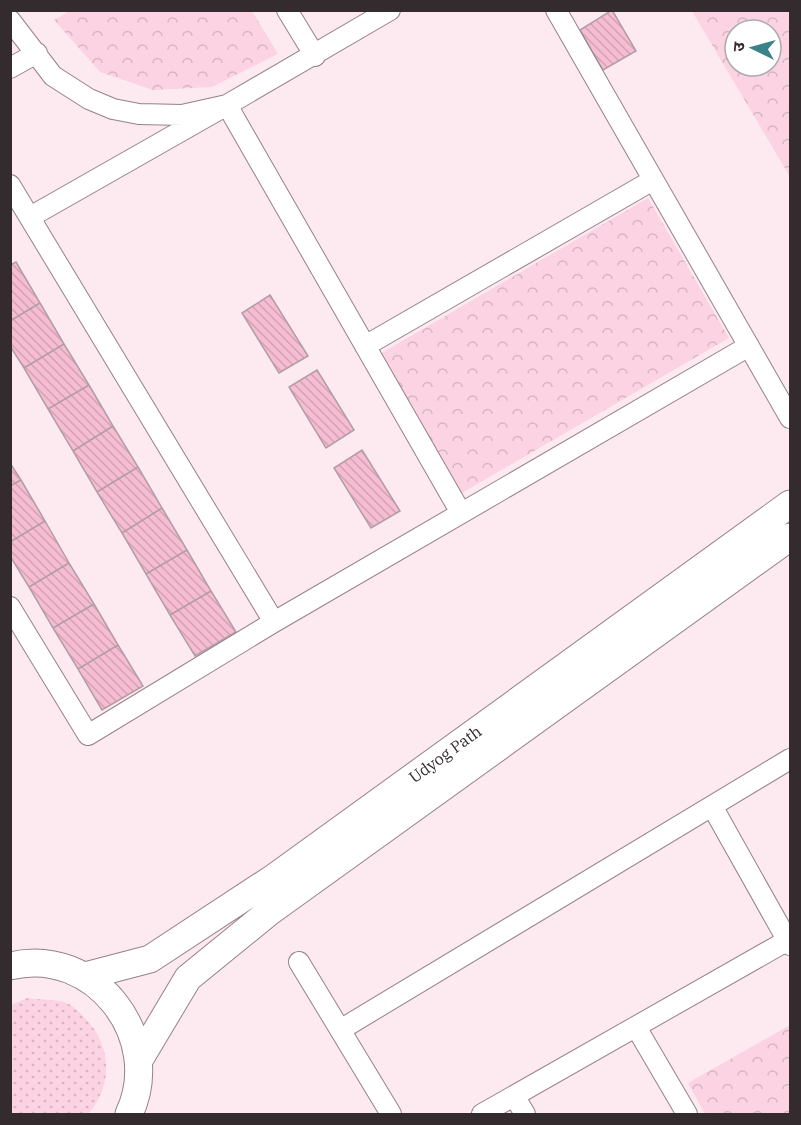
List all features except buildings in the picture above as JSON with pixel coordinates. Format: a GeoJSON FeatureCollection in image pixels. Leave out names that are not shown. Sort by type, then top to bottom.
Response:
{"type":"FeatureCollection","features":[{"type":"Feature","properties":{"kind":"main road","name":"Udyog Path"},"geometry":{"type":"LineString","coordinates":[[85,976],[150,959],[275,877],[790,504]]}},
{"type":"Feature","properties":{"kind":"main road","name":"Udyog Path"},"geometry":{"type":"LineString","coordinates":[[139,1060],[188,978],[233,941],[289,898],[790,537]]}},
{"type":"Feature","properties":{"kind":"main road"},"geometry":{"type":"LineString","coordinates":[[10,946],[22,965],[65,968],[85,976],[103,989],[119,1008],[130,1025],[139,1060],[138,1085],[129,1114]]}},
{"type":"Feature","properties":{"kind":"street"},"geometry":{"type":"LineString","coordinates":[[287,10],[315,56]]}},
{"type":"Feature","properties":{"kind":"street"},"geometry":{"type":"LineString","coordinates":[[30,217],[315,56],[390,10]]}},
{"type":"Feature","properties":{"kind":"street"},"geometry":{"type":"LineString","coordinates":[[556,10],[790,418]]}},
{"type":"Feature","properties":{"kind":"street"},"geometry":{"type":"LineString","coordinates":[[10,20],[53,76],[89,99],[113,109],[139,114],[182,115],[227,105]]}},
{"type":"Feature","properties":{"kind":"street"},"geometry":{"type":"LineString","coordinates":[[10,68],[37,53]]}},
{"type":"Feature","properties":{"kind":"street"},"geometry":{"type":"LineString","coordinates":[[227,105],[461,513]]}},
{"type":"Feature","properties":{"kind":"street"},"geometry":{"type":"LineString","coordinates":[[365,346],[653,180]]}},
{"type":"Feature","properties":{"kind":"street"},"geometry":{"type":"LineString","coordinates":[[10,185],[274,622]]}},
{"type":"Feature","properties":{"kind":"street"},"geometry":{"type":"LineString","coordinates":[[10,607],[88,735],[274,622],[749,346]]}},
{"type":"Feature","properties":{"kind":"street"},"geometry":{"type":"LineString","coordinates":[[340,1030],[790,759]]}},
{"type":"Feature","properties":{"kind":"street"},"geometry":{"type":"LineString","coordinates":[[482,1114],[790,941],[712,806]]}},
{"type":"Feature","properties":{"kind":"street"},"geometry":{"type":"LineString","coordinates":[[299,962],[391,1114]]}},
{"type":"Feature","properties":{"kind":"street"},"geometry":{"type":"LineString","coordinates":[[636,1026],[687,1114]]}},
{"type":"Feature","properties":{"kind":"street"},"geometry":{"type":"LineString","coordinates":[[514,1096],[525,1114]]}},
{"type":"Feature","properties":{"kind":"green space"},"geometry":{"type":"Polygon","coordinates":[[[71,10],[252,11],[278,54],[212,87],[153,90],[100,72],[54,20],[71,10]]]}},
{"type":"Feature","properties":{"kind":"green space"},"geometry":{"type":"Polygon","coordinates":[[[692,11],[790,11],[790,177],[732,78],[783,78],[783,18],[723,18],[723,64],[692,11]]]}},
{"type":"Feature","properties":{"kind":"green space"},"geometry":{"type":"Polygon","coordinates":[[[648,198],[729,338],[460,494],[380,354],[648,198]]]}},
{"type":"Feature","properties":{"kind":"green space"},"geometry":{"type":"Polygon","coordinates":[[[27,998],[60,1001],[70,1005],[86,1019],[101,1041],[105,1054],[105,1079],[102,1092],[88,1114],[11,1114],[11,1005],[27,998]]]}},
{"type":"Feature","properties":{"kind":"green space"},"geometry":{"type":"Polygon","coordinates":[[[790,1025],[790,1114],[705,1114],[688,1083],[790,1025]]]}}]}
